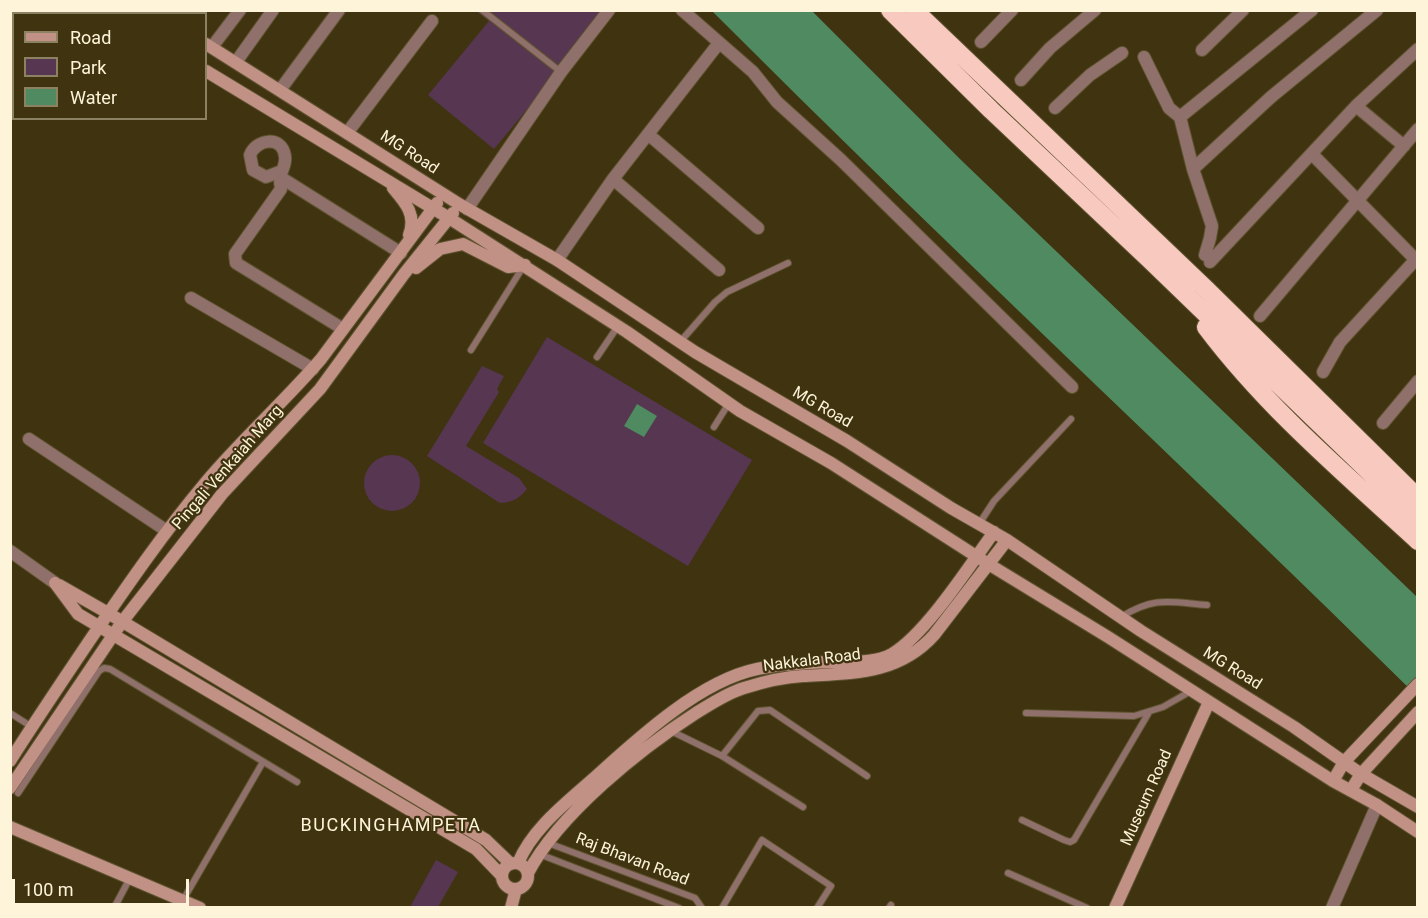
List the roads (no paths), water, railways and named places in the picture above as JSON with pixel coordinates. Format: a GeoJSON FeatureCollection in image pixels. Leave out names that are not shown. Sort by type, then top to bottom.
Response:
{"type":"FeatureCollection","features":[{"type":"Feature","properties":{"kind":"highway"},"geometry":{"type":"LineString","coordinates":[[890,10],[991,110],[1418,519]]}},
{"type":"Feature","properties":{"kind":"highway"},"geometry":{"type":"LineString","coordinates":[[914,10],[1271,351],[1418,498]]}},
{"type":"Feature","properties":{"kind":"highway"},"geometry":{"type":"LineString","coordinates":[[1176,286],[1230,358],[1260,392],[1418,541]]}},
{"type":"Feature","properties":{"kind":"street"},"geometry":{"type":"LineString","coordinates":[[209,46],[240,10]]}},
{"type":"Feature","properties":{"kind":"street"},"geometry":{"type":"LineString","coordinates":[[236,62],[273,10]]}},
{"type":"Feature","properties":{"kind":"street"},"geometry":{"type":"LineString","coordinates":[[280,90],[339,10]]}},
{"type":"Feature","properties":{"kind":"street"},"geometry":{"type":"LineString","coordinates":[[463,207],[609,10]]}},
{"type":"Feature","properties":{"kind":"street"},"geometry":{"type":"LineString","coordinates":[[682,10],[753,72],[777,102],[841,159],[1072,387]]}},
{"type":"Feature","properties":{"kind":"street"},"geometry":{"type":"LineString","coordinates":[[981,42],[1011,10]]}},
{"type":"Feature","properties":{"kind":"street"},"geometry":{"type":"LineString","coordinates":[[1021,80],[1050,48],[1095,10]]}},
{"type":"Feature","properties":{"kind":"street"},"geometry":{"type":"LineString","coordinates":[[1202,50],[1243,10]]}},
{"type":"Feature","properties":{"kind":"street"},"geometry":{"type":"LineString","coordinates":[[1180,117],[1312,10]]}},
{"type":"Feature","properties":{"kind":"street"},"geometry":{"type":"LineString","coordinates":[[1193,169],[1271,97],[1377,10]]}},
{"type":"Feature","properties":{"kind":"street"},"geometry":{"type":"LineString","coordinates":[[347,133],[432,21]]}},
{"type":"Feature","properties":{"kind":"street"},"geometry":{"type":"LineString","coordinates":[[557,260],[613,179],[719,43]]}},
{"type":"Feature","properties":{"kind":"street","name":"MG Road"},"geometry":{"type":"LineString","coordinates":[[209,46],[463,207],[557,260],[680,342],[847,441],[1007,540],[1120,618],[1294,727],[1361,774],[1418,807]]}},
{"type":"Feature","properties":{"kind":"street"},"geometry":{"type":"LineString","coordinates":[[1144,57],[1169,108],[1180,117],[1193,169],[1212,226],[1207,258],[1312,154],[1356,106],[1418,49]]}},
{"type":"Feature","properties":{"kind":"street"},"geometry":{"type":"LineString","coordinates":[[1055,108],[1090,75],[1122,53]]}},
{"type":"Feature","properties":{"kind":"street","name":"MG Road"},"geometry":{"type":"LineString","coordinates":[[207,72],[525,265],[729,403],[831,463],[1333,781],[1418,831]]}},
{"type":"Feature","properties":{"kind":"street"},"geometry":{"type":"LineString","coordinates":[[1356,106],[1404,146]]}},
{"type":"Feature","properties":{"kind":"street"},"geometry":{"type":"LineString","coordinates":[[1260,316],[1418,129]]}},
{"type":"Feature","properties":{"kind":"street"},"geometry":{"type":"LineString","coordinates":[[648,135],[758,228]]}},
{"type":"Feature","properties":{"kind":"street"},"geometry":{"type":"LineString","coordinates":[[1312,154],[1416,258],[1340,342],[1323,372]]}},
{"type":"Feature","properties":{"kind":"street"},"geometry":{"type":"LineString","coordinates":[[343,330],[236,263],[236,254],[281,189],[280,175],[403,250],[413,224],[411,212],[408,205],[387,181]]}},
{"type":"Feature","properties":{"kind":"street"},"geometry":{"type":"LineString","coordinates":[[613,179],[719,270]]}},
{"type":"Feature","properties":{"kind":"street","name":"Pingali Venkaiah Marg"},"geometry":{"type":"LineString","coordinates":[[10,761],[108,613],[167,531],[206,482],[313,369],[443,194]]}},
{"type":"Feature","properties":{"kind":"street","name":"Pingali Venkaiah Marg"},"geometry":{"type":"LineString","coordinates":[[14,791],[122,622],[222,494],[320,389],[404,274],[450,218],[463,207]]}},
{"type":"Feature","properties":{"kind":"street"},"geometry":{"type":"LineString","coordinates":[[404,274],[420,266],[440,249],[463,244],[508,267],[525,265]]}},
{"type":"Feature","properties":{"kind":"street"},"geometry":{"type":"LineString","coordinates":[[190,298],[313,369]]}},
{"type":"Feature","properties":{"kind":"street"},"geometry":{"type":"LineString","coordinates":[[1383,423],[1418,381]]}},
{"type":"Feature","properties":{"kind":"street"},"geometry":{"type":"LineString","coordinates":[[256,427],[270,443]]}},
{"type":"Feature","properties":{"kind":"street"},"geometry":{"type":"LineString","coordinates":[[29,439],[167,531]]}},
{"type":"Feature","properties":{"kind":"street","name":"Nakkala Road"},"geometry":{"type":"LineString","coordinates":[[515,863],[527,845],[563,804],[666,716],[686,702],[726,680],[750,671],[785,665],[868,661],[891,655],[921,629],[993,532]]}},
{"type":"Feature","properties":{"kind":"street","name":"Nakkala Road"},"geometry":{"type":"LineString","coordinates":[[528,873],[548,843],[600,787],[674,728],[715,701],[741,688],[775,680],[802,676],[853,674],[873,670],[909,657],[922,648],[990,565],[1007,540]]}},
{"type":"Feature","properties":{"kind":"street"},"geometry":{"type":"LineString","coordinates":[[10,551],[55,583],[486,840],[515,863],[524,866],[528,873],[526,883],[516,889],[511,908]]}},
{"type":"Feature","properties":{"kind":"street"},"geometry":{"type":"LineString","coordinates":[[55,583],[78,614],[476,849],[502,876],[505,884],[516,889]]}},
{"type":"Feature","properties":{"kind":"street"},"geometry":{"type":"LineString","coordinates":[[1333,781],[1344,762],[1418,684]]}},
{"type":"Feature","properties":{"kind":"street","name":"Museum Road"},"geometry":{"type":"LineString","coordinates":[[1115,908],[1209,702]]}},
{"type":"Feature","properties":{"kind":"street"},"geometry":{"type":"LineString","coordinates":[[1351,790],[1361,774],[1414,715]]}},
{"type":"Feature","properties":{"kind":"street"},"geometry":{"type":"LineString","coordinates":[[666,716],[674,728]]}},
{"type":"Feature","properties":{"kind":"street"},"geometry":{"type":"LineString","coordinates":[[1332,908],[1377,805]]}},
{"type":"Feature","properties":{"kind":"street"},"geometry":{"type":"LineString","coordinates":[[10,826],[200,908]]}},
{"type":"Feature","properties":{"kind":"street"},"geometry":{"type":"LineString","coordinates":[[502,876],[505,868],[515,863]]}},
{"type":"Feature","properties":{"kind":"lane"},"geometry":{"type":"LineString","coordinates":[[482,10],[561,72]]}},
{"type":"Feature","properties":{"kind":"lane"},"geometry":{"type":"LineString","coordinates":[[680,342],[715,302],[727,292],[788,263]]}},
{"type":"Feature","properties":{"kind":"lane"},"geometry":{"type":"LineString","coordinates":[[471,350],[525,265]]}},
{"type":"Feature","properties":{"kind":"lane"},"geometry":{"type":"LineString","coordinates":[[597,357],[618,326]]}},
{"type":"Feature","properties":{"kind":"lane"},"geometry":{"type":"LineString","coordinates":[[714,427],[729,403]]}},
{"type":"Feature","properties":{"kind":"lane"},"geometry":{"type":"LineString","coordinates":[[979,524],[994,501],[1071,419]]}},
{"type":"Feature","properties":{"kind":"lane"},"geometry":{"type":"LineString","coordinates":[[1120,618],[1149,603],[1207,605]]}},
{"type":"Feature","properties":{"kind":"lane"},"geometry":{"type":"LineString","coordinates":[[14,791],[99,671],[104,668],[110,669],[297,782]]}},
{"type":"Feature","properties":{"kind":"lane"},"geometry":{"type":"LineString","coordinates":[[1026,713],[1134,716],[1148,714],[1191,691]]}},
{"type":"Feature","properties":{"kind":"lane"},"geometry":{"type":"LineString","coordinates":[[722,756],[758,711],[764,709],[770,710],[867,776]]}},
{"type":"Feature","properties":{"kind":"lane"},"geometry":{"type":"LineString","coordinates":[[10,713],[32,727]]}},
{"type":"Feature","properties":{"kind":"lane"},"geometry":{"type":"LineString","coordinates":[[1022,820],[1064,840],[1070,842],[1074,840],[1148,714]]}},
{"type":"Feature","properties":{"kind":"lane"},"geometry":{"type":"LineString","coordinates":[[674,728],[803,807]]}},
{"type":"Feature","properties":{"kind":"lane"},"geometry":{"type":"LineString","coordinates":[[183,900],[263,762]]}},
{"type":"Feature","properties":{"kind":"lane"},"geometry":{"type":"LineString","coordinates":[[722,908],[762,840],[831,886],[816,908]]}},
{"type":"Feature","properties":{"kind":"lane","name":"Raj Bhavan Road"},"geometry":{"type":"LineString","coordinates":[[548,843],[694,898],[702,908]]}},
{"type":"Feature","properties":{"kind":"lane","name":"Raj Bhavan Road"},"geometry":{"type":"LineString","coordinates":[[539,854],[679,908]]}},
{"type":"Feature","properties":{"kind":"lane"},"geometry":{"type":"LineString","coordinates":[[1008,873],[1088,908]]}},
{"type":"Feature","properties":{"kind":"lane"},"geometry":{"type":"LineString","coordinates":[[114,908],[130,878]]}},
{"type":"Feature","properties":{"kind":"water"},"geometry":{"type":"Polygon","coordinates":[[[712,11],[812,11],[961,160],[1417,597],[1417,696],[887,184],[712,11]]]}},
{"type":"Feature","properties":{"kind":"water"},"geometry":{"type":"Polygon","coordinates":[[[637,404],[657,416],[644,437],[624,426],[637,404]]]}},
{"type":"Feature","properties":{"kind":"district","name":"BUCKINGHAMPETA"},"geometry":{"type":"Point","coordinates":[391,826]}}]}
